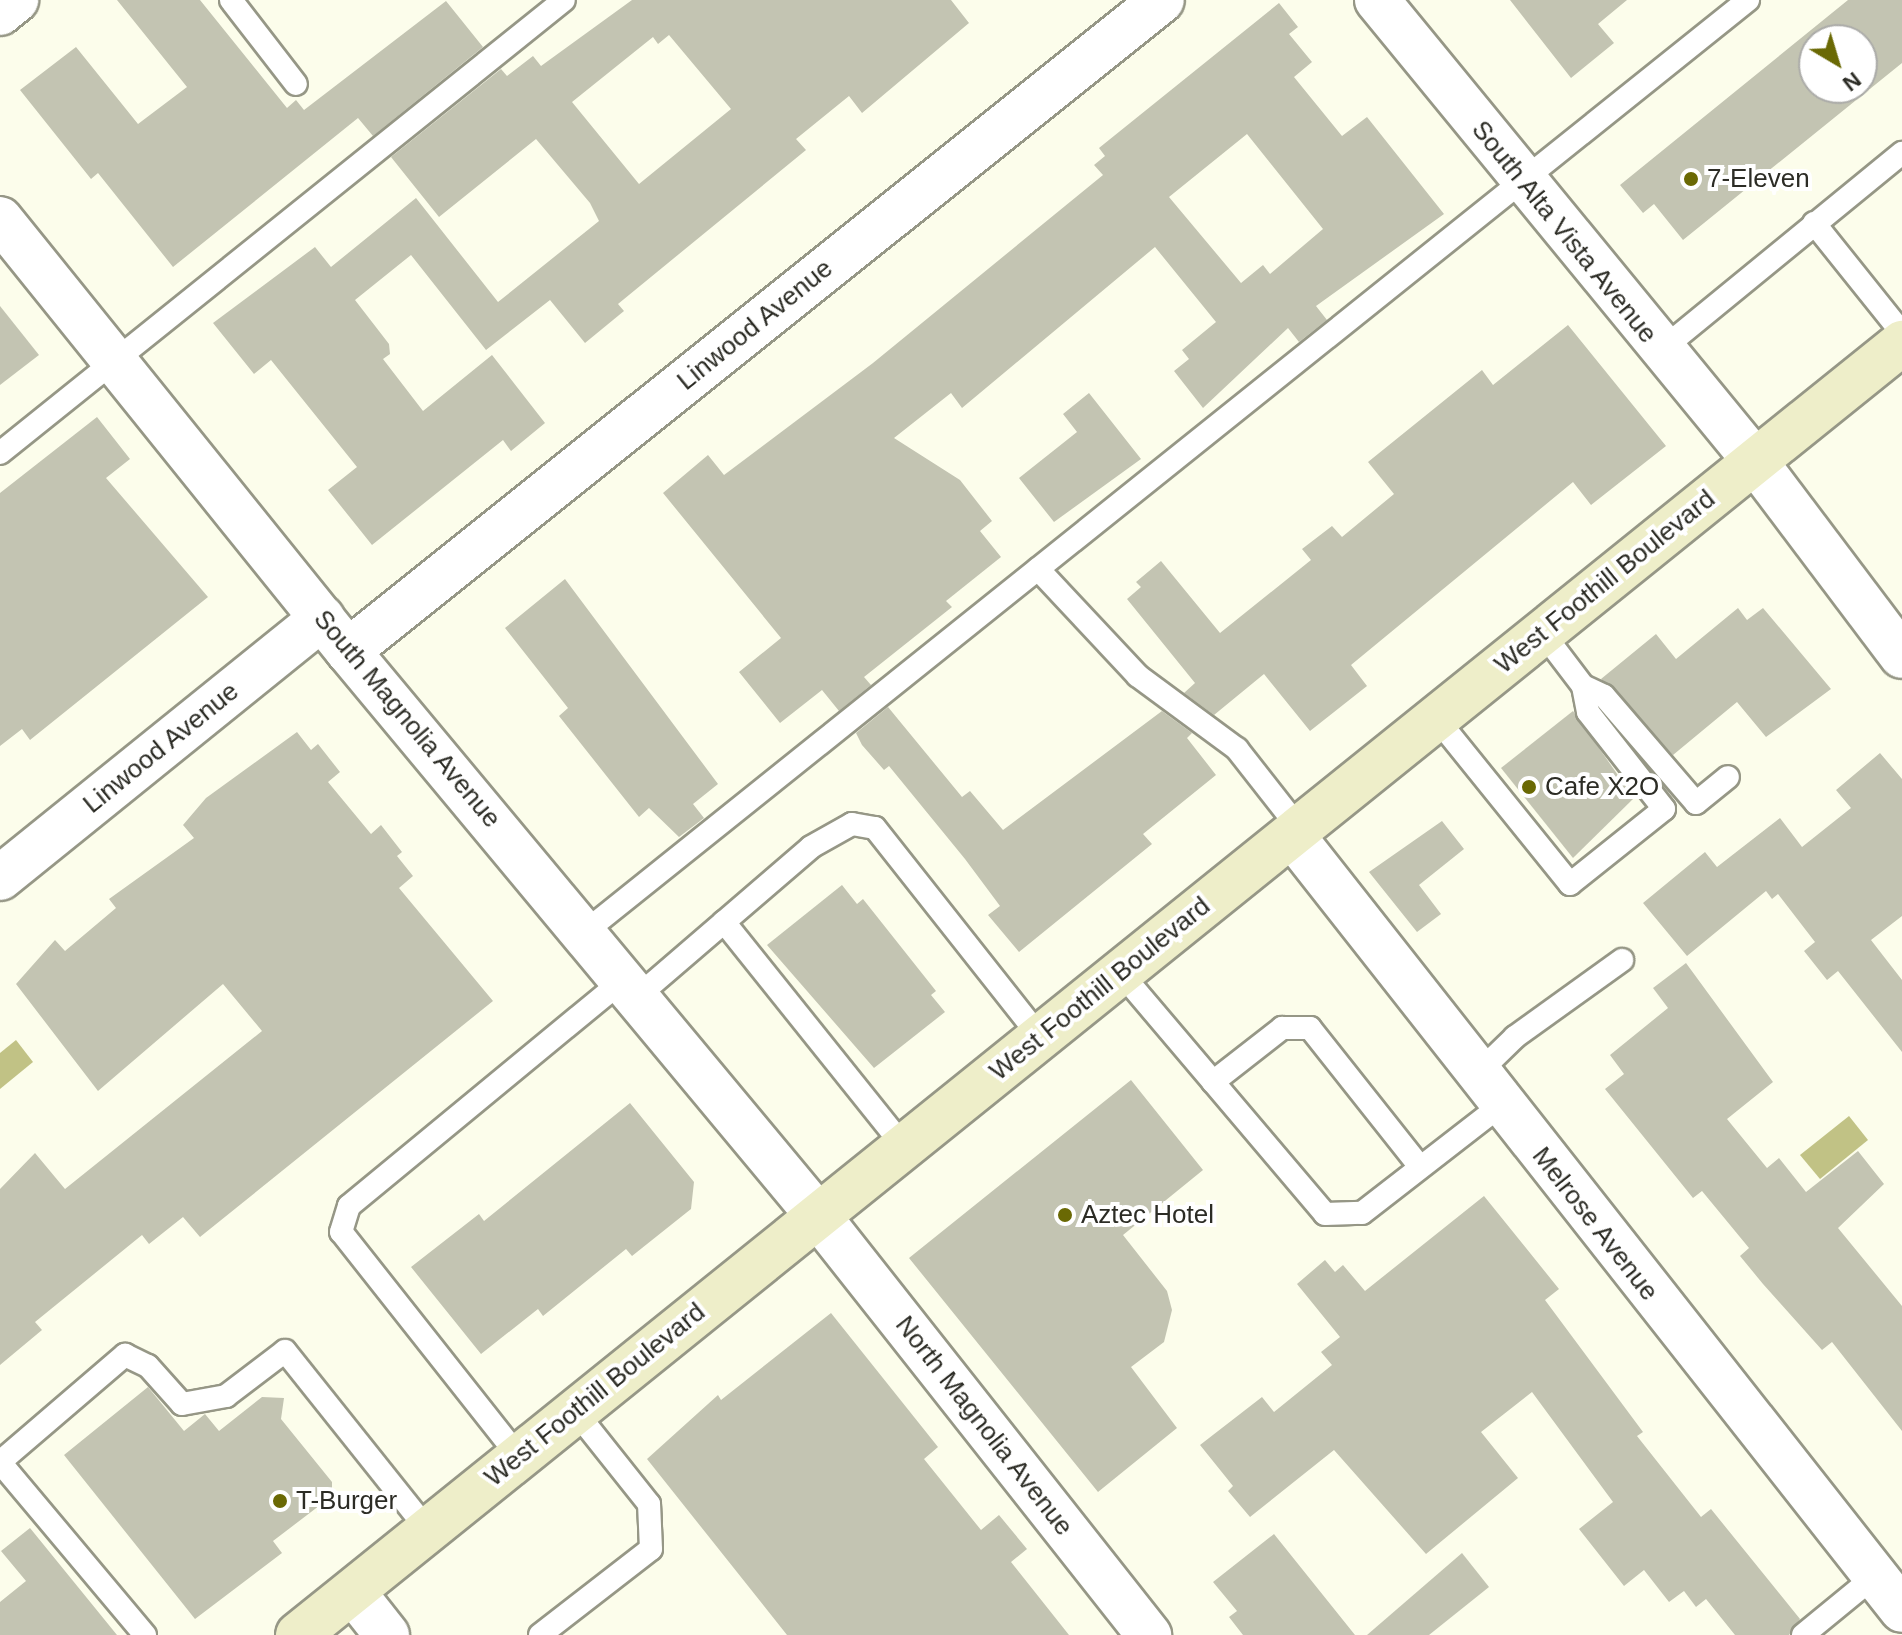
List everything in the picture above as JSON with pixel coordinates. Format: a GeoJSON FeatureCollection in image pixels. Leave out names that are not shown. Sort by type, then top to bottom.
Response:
{"type":"FeatureCollection","features":[{"type":"Feature","properties":{"kind":"main road","name":"West Foothill Boulevard"},"geometry":{"type":"LineString","coordinates":[[298,1635],[1902,343]]}},
{"type":"Feature","properties":{"kind":"street"},"geometry":{"type":"LineString","coordinates":[[0,13],[16,0]]}},
{"type":"Feature","properties":{"kind":"street","name":"Linwood Avenue"},"geometry":{"type":"LineString","coordinates":[[0,878],[335,634],[1162,0]]}},
{"type":"Feature","properties":{"kind":"street","name":"South Alta Vista Avenue"},"geometry":{"type":"LineString","coordinates":[[1377,0],[1660,351],[1755,461],[1902,656]]}},
{"type":"Feature","properties":{"kind":"street","name":"South Magnolia Avenue"},"geometry":{"type":"LineString","coordinates":[[0,219],[335,634],[586,931],[819,1217]]}},
{"type":"Feature","properties":{"kind":"street","name":"Melrose Avenue"},"geometry":{"type":"LineString","coordinates":[[1295,831],[1489,1090],[1902,1610]]}},
{"type":"Feature","properties":{"kind":"street","name":"North Magnolia Avenue"},"geometry":{"type":"LineString","coordinates":[[819,1217],[1149,1635]]}},
{"type":"Feature","properties":{"kind":"street"},"geometry":{"type":"LineString","coordinates":[[353,1592],[387,1635]]}},
{"type":"Feature","properties":{"kind":"lane"},"geometry":{"type":"LineString","coordinates":[[231,0],[296,84]]}},
{"type":"Feature","properties":{"kind":"lane"},"geometry":{"type":"LineString","coordinates":[[0,453],[564,0]]}},
{"type":"Feature","properties":{"kind":"lane"},"geometry":{"type":"LineString","coordinates":[[586,931],[1748,0]]}},
{"type":"Feature","properties":{"kind":"lane"},"geometry":{"type":"LineString","coordinates":[[1660,351],[1902,153]]}},
{"type":"Feature","properties":{"kind":"lane"},"geometry":{"type":"LineString","coordinates":[[1814,223],[1902,333]]}},
{"type":"Feature","properties":{"kind":"lane"},"geometry":{"type":"LineString","coordinates":[[1038,569],[1138,676],[1237,749],[1295,831]]}},
{"type":"Feature","properties":{"kind":"lane"},"geometry":{"type":"LineString","coordinates":[[1437,719],[1570,884],[1664,809],[1588,712],[1583,686],[1542,632]]}},
{"type":"Feature","properties":{"kind":"lane"},"geometry":{"type":"LineString","coordinates":[[1583,686],[1604,696],[1696,803],[1728,777]]}},
{"type":"Feature","properties":{"kind":"lane"},"geometry":{"type":"LineString","coordinates":[[519,1457],[341,1232],[349,1206],[631,987],[724,922],[811,847],[852,824],[875,828],[1040,1037]]}},
{"type":"Feature","properties":{"kind":"lane"},"geometry":{"type":"LineString","coordinates":[[724,922],[904,1147]]}},
{"type":"Feature","properties":{"kind":"lane"},"geometry":{"type":"LineString","coordinates":[[1120,972],[1325,1214],[1362,1213],[1420,1167],[1489,1090],[1515,1037],[1622,960]]}},
{"type":"Feature","properties":{"kind":"lane"},"geometry":{"type":"LineString","coordinates":[[1213,1082],[1282,1028],[1310,1028],[1420,1167]]}},
{"type":"Feature","properties":{"kind":"lane"},"geometry":{"type":"LineString","coordinates":[[145,1635],[0,1462],[125,1355],[148,1366],[182,1404],[226,1396],[285,1351],[428,1530]]}},
{"type":"Feature","properties":{"kind":"lane"},"geometry":{"type":"LineString","coordinates":[[540,1635],[651,1549],[649,1504],[575,1411]]}},
{"type":"Feature","properties":{"kind":"lane"},"geometry":{"type":"LineString","coordinates":[[1803,1635],[1875,1576]]}},
{"type":"Feature","properties":{"kind":"shaded area"},"geometry":{"type":"Polygon","coordinates":[[[16,1040],[33,1062],[0,1089],[0,1053],[16,1040]]]}},
{"type":"Feature","properties":{"kind":"shaded area"},"geometry":{"type":"Polygon","coordinates":[[[1849,1116],[1868,1140],[1820,1179],[1800,1155],[1849,1116]]]}},
{"type":"Feature","properties":{"kind":"building"},"geometry":{"type":"Polygon","coordinates":[[[117,0],[200,0],[287,108],[296,100],[304,110],[446,1],[483,47],[373,136],[358,118],[173,267],[98,173],[91,179],[20,90],[76,47],[138,124],[187,87],[117,0]]]}},
{"type":"Feature","properties":{"kind":"building"},"geometry":{"type":"Polygon","coordinates":[[[632,0],[951,0],[969,23],[862,113],[849,96],[796,139],[806,150],[618,304],[624,311],[585,343],[550,300],[486,350],[411,255],[355,300],[389,344],[390,354],[383,359],[423,411],[492,355],[545,423],[511,451],[503,440],[372,545],[328,490],[357,467],[271,360],[254,374],[213,323],[315,247],[331,267],[416,198],[498,302],[599,221],[590,203],[536,139],[439,217],[391,157],[501,69],[507,76],[533,56],[541,66],[632,0]],[[669,35],[658,44],[653,37],[572,102],[639,184],[731,109],[669,35]]]}},
{"type":"Feature","properties":{"kind":"building"},"geometry":{"type":"Polygon","coordinates":[[[1510,0],[1627,0],[1598,24],[1614,43],[1571,78],[1510,0]]]}},
{"type":"Feature","properties":{"kind":"building"},"geometry":{"type":"Polygon","coordinates":[[[1848,0],[1902,0],[1902,63],[1878,82],[1878,24],[1818,24],[1848,0]]]}},
{"type":"Feature","properties":{"kind":"building"},"geometry":{"type":"Polygon","coordinates":[[[1279,3],[1298,27],[1289,34],[1312,62],[1294,77],[1342,136],[1367,117],[1444,214],[1316,306],[1327,320],[1299,342],[1288,328],[1203,408],[1174,371],[1189,359],[1182,350],[1216,322],[1155,247],[962,408],[951,393],[894,438],[960,480],[992,521],[980,531],[1001,557],[946,601],[952,607],[864,677],[871,685],[839,711],[822,690],[780,723],[739,672],[781,638],[663,493],[708,455],[724,475],[873,363],[1103,175],[1094,165],[1105,156],[1099,148],[1279,3]],[[1247,134],[1169,197],[1241,283],[1263,265],[1270,274],[1323,229],[1247,134]]]}},
{"type":"Feature","properties":{"kind":"building"},"geometry":{"type":"Polygon","coordinates":[[[1798,41],[1798,104],[1851,104],[1683,240],[1654,204],[1643,213],[1620,185],[1798,41]]]}},
{"type":"Feature","properties":{"kind":"building"},"geometry":{"type":"Polygon","coordinates":[[[0,306],[39,355],[0,385],[0,306]]]}},
{"type":"Feature","properties":{"kind":"building"},"geometry":{"type":"Polygon","coordinates":[[[1568,325],[1666,446],[1591,505],[1573,482],[1351,665],[1367,686],[1310,731],[1264,674],[1214,715],[1184,693],[1195,683],[1127,599],[1141,587],[1136,582],[1161,561],[1220,633],[1311,560],[1302,549],[1332,526],[1342,537],[1394,494],[1368,462],[1482,370],[1493,385],[1568,325]]]}},
{"type":"Feature","properties":{"kind":"building"},"geometry":{"type":"Polygon","coordinates":[[[1089,393],[1141,459],[1054,522],[1019,478],[1077,432],[1063,414],[1089,393]]]}},
{"type":"Feature","properties":{"kind":"building"},"geometry":{"type":"Polygon","coordinates":[[[97,417],[130,459],[106,478],[208,597],[30,740],[22,729],[0,746],[0,493],[97,417]]]}},
{"type":"Feature","properties":{"kind":"building"},"geometry":{"type":"Polygon","coordinates":[[[565,579],[718,784],[693,804],[704,818],[679,837],[649,808],[639,817],[559,716],[568,708],[505,628],[565,579]]]}},
{"type":"Feature","properties":{"kind":"building"},"geometry":{"type":"Polygon","coordinates":[[[1738,608],[1747,620],[1763,608],[1831,689],[1766,737],[1737,702],[1673,755],[1601,679],[1656,634],[1676,659],[1738,608]]]}},
{"type":"Feature","properties":{"kind":"building"},"geometry":{"type":"Polygon","coordinates":[[[888,707],[962,797],[970,791],[1003,830],[1162,711],[1192,733],[1187,738],[1216,775],[1143,834],[1152,844],[1019,952],[988,915],[1000,906],[965,859],[889,766],[884,770],[862,745],[856,733],[888,707]]]}},
{"type":"Feature","properties":{"kind":"building"},"geometry":{"type":"Polygon","coordinates":[[[1573,711],[1634,798],[1573,858],[1501,768],[1573,711]]]}},
{"type":"Feature","properties":{"kind":"building"},"geometry":{"type":"Polygon","coordinates":[[[297,732],[311,750],[318,744],[340,772],[328,782],[371,834],[381,825],[402,852],[397,856],[413,876],[399,888],[493,1001],[200,1237],[183,1217],[149,1244],[142,1235],[35,1322],[42,1330],[0,1365],[0,1189],[35,1153],[65,1189],[262,1031],[223,984],[98,1091],[16,984],[55,940],[65,951],[116,908],[109,899],[194,838],[183,825],[206,798],[297,732]]]}},
{"type":"Feature","properties":{"kind":"building"},"geometry":{"type":"Polygon","coordinates":[[[1880,753],[1902,779],[1902,916],[1871,940],[1902,980],[1902,1052],[1838,971],[1827,980],[1804,951],[1815,942],[1778,894],[1772,899],[1766,891],[1687,956],[1643,903],[1705,852],[1717,867],[1780,818],[1802,847],[1851,808],[1836,790],[1880,753]]]}},
{"type":"Feature","properties":{"kind":"building"},"geometry":{"type":"Polygon","coordinates":[[[1442,821],[1464,849],[1419,885],[1441,914],[1417,932],[1369,872],[1442,821]]]}},
{"type":"Feature","properties":{"kind":"building"},"geometry":{"type":"Polygon","coordinates":[[[842,885],[857,904],[863,899],[936,991],[931,995],[945,1012],[874,1068],[767,945],[842,885]]]}},
{"type":"Feature","properties":{"kind":"building"},"geometry":{"type":"Polygon","coordinates":[[[1686,963],[1773,1082],[1727,1119],[1767,1168],[1779,1158],[1806,1192],[1858,1151],[1884,1184],[1838,1228],[1902,1306],[1902,1431],[1832,1342],[1822,1350],[1763,1284],[1740,1256],[1749,1248],[1702,1191],[1693,1198],[1605,1089],[1624,1074],[1610,1055],[1668,1008],[1653,988],[1686,963]]]}},
{"type":"Feature","properties":{"kind":"building"},"geometry":{"type":"Polygon","coordinates":[[[1131,1080],[1203,1170],[1123,1235],[1167,1291],[1172,1310],[1164,1342],[1131,1367],[1177,1428],[1098,1492],[909,1258],[1131,1080]]]}},
{"type":"Feature","properties":{"kind":"building"},"geometry":{"type":"Polygon","coordinates":[[[630,1103],[694,1182],[691,1209],[632,1256],[626,1249],[543,1316],[538,1309],[481,1354],[411,1267],[479,1214],[484,1221],[630,1103]]]}},
{"type":"Feature","properties":{"kind":"building"},"geometry":{"type":"Polygon","coordinates":[[[1484,1196],[1559,1289],[1545,1300],[1643,1432],[1637,1436],[1701,1517],[1711,1509],[1800,1619],[1789,1635],[1735,1635],[1706,1599],[1696,1607],[1684,1591],[1669,1602],[1644,1570],[1624,1586],[1579,1529],[1613,1502],[1532,1392],[1481,1432],[1518,1478],[1426,1554],[1334,1450],[1250,1517],[1228,1491],[1233,1486],[1200,1445],[1262,1397],[1274,1412],[1332,1365],[1321,1352],[1340,1337],[1297,1284],[1325,1260],[1335,1272],[1343,1265],[1365,1291],[1484,1196]]]}},
{"type":"Feature","properties":{"kind":"building"},"geometry":{"type":"Polygon","coordinates":[[[831,1313],[938,1447],[924,1459],[981,1530],[999,1515],[1027,1549],[1011,1562],[1069,1635],[787,1635],[647,1459],[718,1395],[721,1400],[831,1313]]]}},
{"type":"Feature","properties":{"kind":"building"},"geometry":{"type":"Polygon","coordinates":[[[148,1387],[184,1431],[205,1414],[219,1431],[262,1397],[284,1398],[281,1419],[332,1482],[332,1496],[273,1541],[282,1553],[195,1619],[64,1455],[148,1387]]]}},
{"type":"Feature","properties":{"kind":"building"},"geometry":{"type":"Polygon","coordinates":[[[30,1528],[117,1635],[0,1635],[0,1602],[26,1581],[1,1551],[30,1528]]]}},
{"type":"Feature","properties":{"kind":"building"},"geometry":{"type":"Polygon","coordinates":[[[1274,1534],[1355,1635],[1243,1635],[1229,1617],[1237,1611],[1213,1582],[1274,1534]]]}},
{"type":"Feature","properties":{"kind":"building"},"geometry":{"type":"Polygon","coordinates":[[[1462,1553],[1489,1587],[1429,1635],[1367,1635],[1462,1553]]]}},
{"type":"Feature","properties":{"kind":"place","name":"7-Eleven"},"geometry":{"type":"Point","coordinates":[1691,179]}},
{"type":"Feature","properties":{"kind":"place","name":"Cafe X2O"},"geometry":{"type":"Point","coordinates":[1529,787]}},
{"type":"Feature","properties":{"kind":"place","name":"Aztec Hotel"},"geometry":{"type":"Point","coordinates":[1065,1215]}},
{"type":"Feature","properties":{"kind":"place","name":"T-Burger"},"geometry":{"type":"Point","coordinates":[280,1501]}}]}
